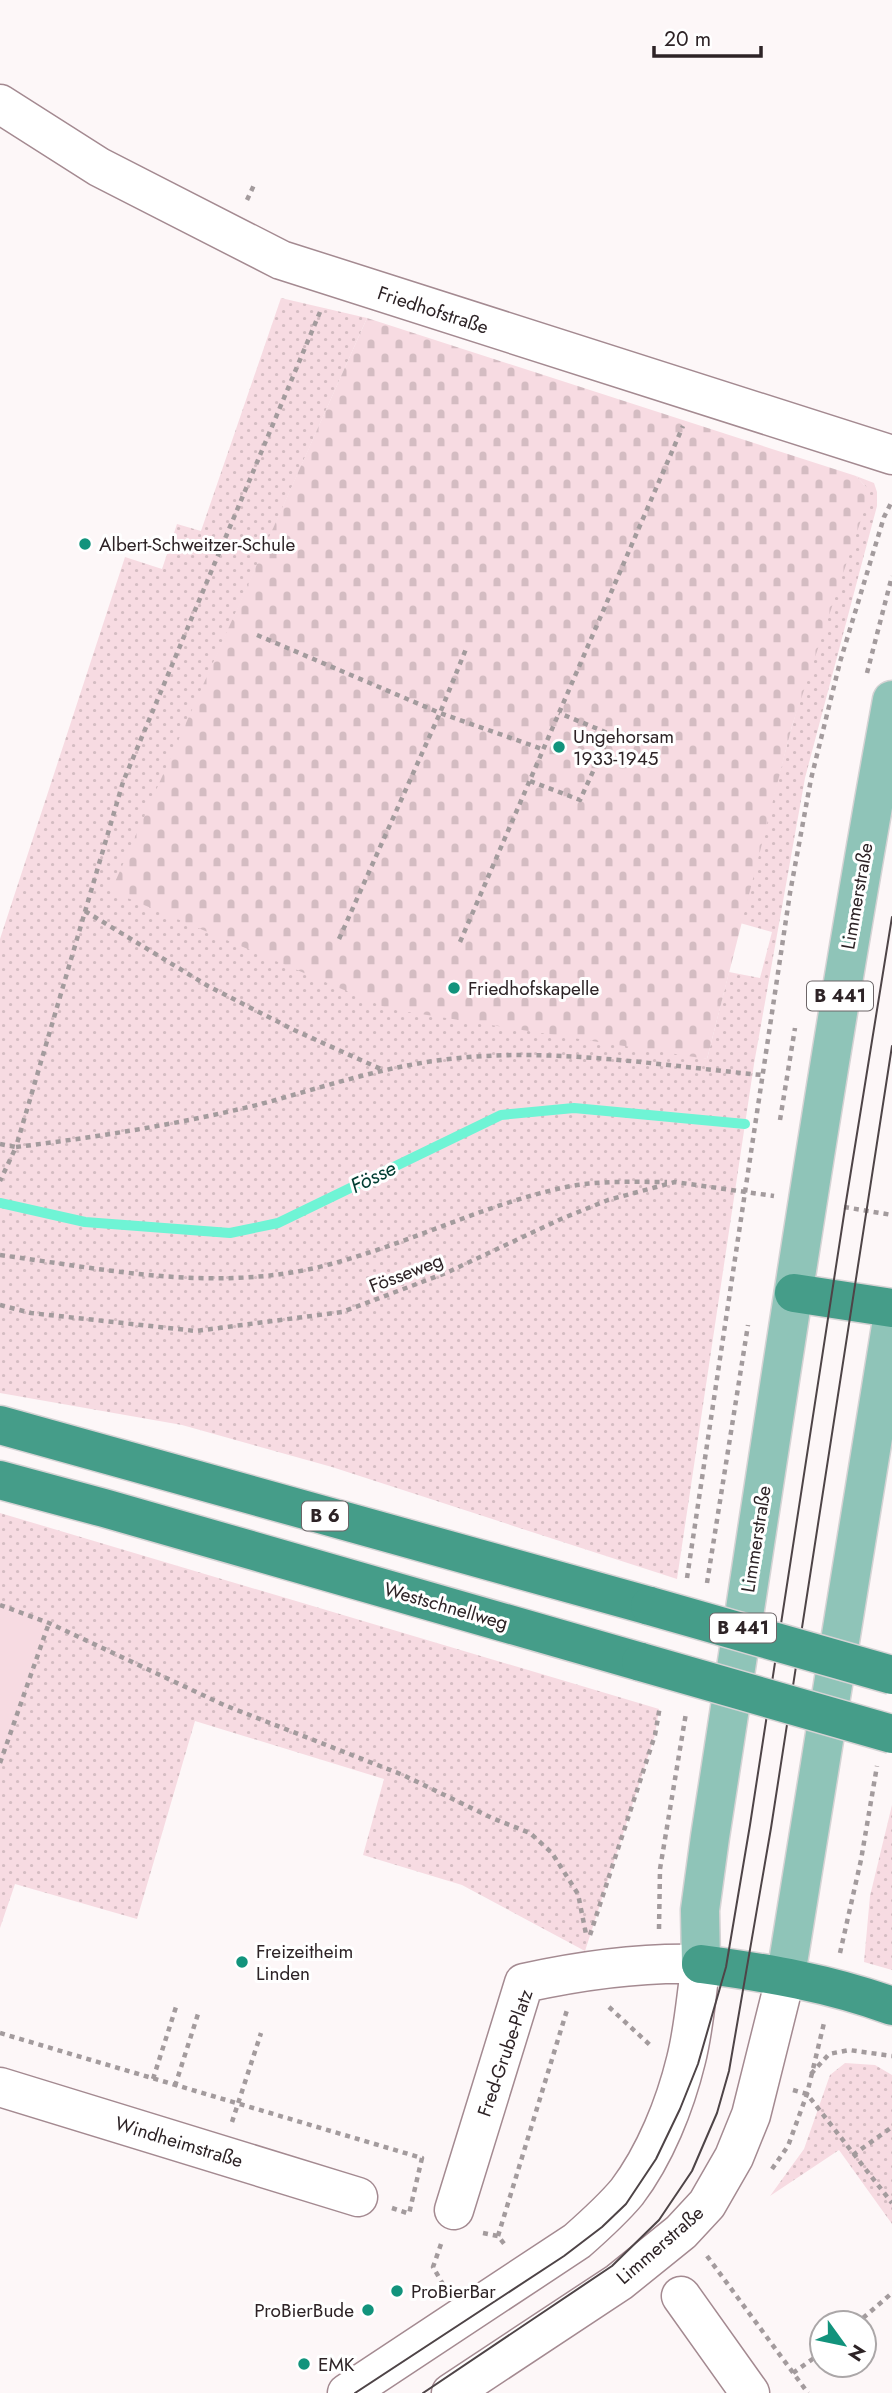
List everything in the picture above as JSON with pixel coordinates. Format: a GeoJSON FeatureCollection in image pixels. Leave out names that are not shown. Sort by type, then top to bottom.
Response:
{"type":"FeatureCollection","features":[{"type":"Feature","properties":{"kind":"highway"},"geometry":{"type":"LineString","coordinates":[[794,1293],[892,1308]]}},
{"type":"Feature","properties":{"kind":"highway","name":"B 6"},"geometry":{"type":"LineString","coordinates":[[0,1425],[892,1675]]}},
{"type":"Feature","properties":{"kind":"highway","name":"Westschnellweg"},"geometry":{"type":"LineString","coordinates":[[0,1480],[641,1662],[886,1744]]}},
{"type":"Feature","properties":{"kind":"highway"},"geometry":{"type":"LineString","coordinates":[[701,1964],[786,1975],[892,2006]]}},
{"type":"Feature","properties":{"kind":"main road","name":"Limmerstraße"},"geometry":{"type":"LineString","coordinates":[[701,1964],[700,1910],[709,1850],[807,1202],[845,964],[892,700]]}},
{"type":"Feature","properties":{"kind":"main road","name":"Limmerstraße"},"geometry":{"type":"LineString","coordinates":[[786,1975],[892,1320]]}},
{"type":"Feature","properties":{"kind":"street","name":"Friedhofstraße"},"geometry":{"type":"LineString","coordinates":[[0,104],[99,167],[281,260],[892,455]]}},
{"type":"Feature","properties":{"kind":"street","name":"Fred-Grube-Platz"},"geometry":{"type":"LineString","coordinates":[[454,2210],[524,1983],[580,1970],[658,1962],[701,1964]]}},
{"type":"Feature","properties":{"kind":"street","name":"Limmerstraße"},"geometry":{"type":"LineString","coordinates":[[347,2393],[577,2241],[601,2221],[627,2191],[649,2156],[669,2114],[686,2059],[701,1964]]}},
{"type":"Feature","properties":{"kind":"street","name":"Limmerstraße"},"geometry":{"type":"LineString","coordinates":[[452,2393],[619,2282],[681,2232],[707,2204],[734,2157],[751,2115],[786,1975]]}},
{"type":"Feature","properties":{"kind":"street","name":"Windheimstraße"},"geometry":{"type":"LineString","coordinates":[[0,2087],[358,2197]]}},
{"type":"Feature","properties":{"kind":"street"},"geometry":{"type":"LineString","coordinates":[[681,2296],[750,2393]]}},
{"type":"Feature","properties":{"kind":"path"},"geometry":{"type":"LineString","coordinates":[[0,1181],[16,1147],[123,782],[334,279]]}},
{"type":"Feature","properties":{"kind":"path"},"geometry":{"type":"LineString","coordinates":[[460,942],[697,393]]}},
{"type":"Feature","properties":{"kind":"path"},"geometry":{"type":"LineString","coordinates":[[687,1581],[790,893],[811,779],[840,662],[884,517],[892,501]]}},
{"type":"Feature","properties":{"kind":"path"},"geometry":{"type":"LineString","coordinates":[[257,635],[440,713],[542,749]]}},
{"type":"Feature","properties":{"kind":"path"},"geometry":{"type":"LineString","coordinates":[[339,939],[466,649]]}},
{"type":"Feature","properties":{"kind":"path"},"geometry":{"type":"LineString","coordinates":[[530,781],[580,800],[610,734],[559,713]]}},
{"type":"Feature","properties":{"kind":"path"},"geometry":{"type":"LineString","coordinates":[[85,911],[208,986],[294,1030],[384,1070]]}},
{"type":"Feature","properties":{"kind":"path"},"geometry":{"type":"LineString","coordinates":[[0,1144],[16,1147],[75,1140],[184,1122],[384,1070],[441,1060],[516,1055],[588,1058],[763,1075]]}},
{"type":"Feature","properties":{"kind":"path"},"geometry":{"type":"LineString","coordinates":[[0,1255],[183,1279],[249,1279],[329,1265],[422,1235],[501,1205],[557,1189],[603,1181],[675,1182]]}},
{"type":"Feature","properties":{"kind":"path","name":"Fösseweg"},"geometry":{"type":"LineString","coordinates":[[0,1305],[31,1313],[196,1331],[342,1312],[446,1273],[561,1219],[597,1205],[675,1182],[892,1215]]}},
{"type":"Feature","properties":{"kind":"path"},"geometry":{"type":"LineString","coordinates":[[705,1591],[749,1318]]}},
{"type":"Feature","properties":{"kind":"path"},"geometry":{"type":"LineString","coordinates":[[0,1605],[49,1623],[224,1705],[402,1775],[530,1833],[552,1853],[578,1894],[588,1941],[655,1735],[662,1696]]}},
{"type":"Feature","properties":{"kind":"path"},"geometry":{"type":"LineString","coordinates":[[0,1763],[49,1623]]}},
{"type":"Feature","properties":{"kind":"path"},"geometry":{"type":"LineString","coordinates":[[658,1962],[660,1869],[688,1700]]}},
{"type":"Feature","properties":{"kind":"path"},"geometry":{"type":"LineString","coordinates":[[886,1744],[833,1987],[811,2074],[829,2054],[849,2050],[892,2056]]}},
{"type":"Feature","properties":{"kind":"path"},"geometry":{"type":"LineString","coordinates":[[498,2236],[580,1970]]}},
{"type":"Feature","properties":{"kind":"path"},"geometry":{"type":"LineString","coordinates":[[153,2079],[176,2007]]}},
{"type":"Feature","properties":{"kind":"path"},"geometry":{"type":"LineString","coordinates":[[175,2086],[198,2014]]}},
{"type":"Feature","properties":{"kind":"path"},"geometry":{"type":"LineString","coordinates":[[0,2033],[422,2158],[409,2214],[402,2211]]}},
{"type":"Feature","properties":{"kind":"path"},"geometry":{"type":"LineString","coordinates":[[246,2082],[261,2033]]}},
{"type":"Feature","properties":{"kind":"path"},"geometry":{"type":"LineString","coordinates":[[656,2038],[656,2049]]}},
{"type":"Feature","properties":{"kind":"path"},"geometry":{"type":"LineString","coordinates":[[807,2094],[892,2203]]}},
{"type":"Feature","properties":{"kind":"path"},"geometry":{"type":"LineString","coordinates":[[853,2155],[892,2127]]}},
{"type":"Feature","properties":{"kind":"path"},"geometry":{"type":"LineString","coordinates":[[450,2296],[433,2267],[454,2210]]}},
{"type":"Feature","properties":{"kind":"path"},"geometry":{"type":"LineString","coordinates":[[704,2252],[808,2393]]}},
{"type":"Feature","properties":{"kind":"path"},"geometry":{"type":"LineString","coordinates":[[873,2309],[892,2292]]}},
{"type":"Feature","properties":{"kind":"path"},"geometry":{"type":"LineString","coordinates":[[793,2372],[808,2362]]}},
{"type":"Feature","properties":{"kind":"green space"},"geometry":{"type":"Polygon","coordinates":[[[281,298],[367,318],[112,891],[707,1059],[729,972],[760,978],[772,932],[740,923],[792,726],[866,487],[856,476],[874,483],[877,492],[877,506],[805,778],[754,1064],[677,1579],[332,1467],[182,1425],[0,1393],[0,939],[125,557],[162,569],[177,524],[201,531],[281,298]]]}},
{"type":"Feature","properties":{"kind":"green space"},"geometry":{"type":"Polygon","coordinates":[[[367,318],[856,476],[866,487],[867,502],[792,726],[707,1059],[389,1009],[111,891],[367,318]]]}},
{"type":"Feature","properties":{"kind":"green space"},"geometry":{"type":"Polygon","coordinates":[[[0,1513],[659,1709],[655,1735],[585,1951],[462,1885],[363,1855],[384,1779],[195,1721],[137,1919],[15,1884],[0,1928],[0,1513]]]}},
{"type":"Feature","properties":{"kind":"green space"},"geometry":{"type":"Polygon","coordinates":[[[0,1605],[49,1623],[0,1763],[0,1605]]]}},
{"type":"Feature","properties":{"kind":"green space"},"geometry":{"type":"Polygon","coordinates":[[[892,1805],[892,1970],[864,1962],[870,1896],[892,1805]]]}},
{"type":"Feature","properties":{"kind":"green space"},"geometry":{"type":"Polygon","coordinates":[[[845,2063],[875,2065],[892,2075],[892,2224],[839,2150],[770,2196],[804,2149],[830,2075],[845,2063]]]}},
{"type":"Feature","properties":{"kind":"waterway","name":"Fösse"},"geometry":{"type":"LineString","coordinates":[[0,1203],[85,1222],[230,1233],[278,1223],[501,1115],[574,1108],[745,1124]]}},
{"type":"Feature","properties":{"kind":"tram line"},"geometry":{"type":"LineString","coordinates":[[355,2393],[564,2256],[602,2227],[626,2204],[656,2159],[698,2064],[726,1967],[892,917]]}},
{"type":"Feature","properties":{"kind":"tram line"},"geometry":{"type":"LineString","coordinates":[[423,2393],[612,2266],[659,2220],[692,2171],[717,2113],[729,2071],[771,1828],[892,1046]]}},
{"type":"Feature","properties":{"kind":"place","name":"Albert-Schweitzer-Schule"},"geometry":{"type":"Point","coordinates":[85,544]}},
{"type":"Feature","properties":{"kind":"place","name":"Ungehorsam 1933-1945"},"geometry":{"type":"Point","coordinates":[559,747]}},
{"type":"Feature","properties":{"kind":"place","name":"Friedhofskapelle"},"geometry":{"type":"Point","coordinates":[454,988]}},
{"type":"Feature","properties":{"kind":"place","name":"Freizeitheim Linden"},"geometry":{"type":"Point","coordinates":[242,1962]}},
{"type":"Feature","properties":{"kind":"place","name":"ProBierBar"},"geometry":{"type":"Point","coordinates":[397,2291]}},
{"type":"Feature","properties":{"kind":"place","name":"ProBierBude"},"geometry":{"type":"Point","coordinates":[368,2310]}},
{"type":"Feature","properties":{"kind":"place","name":"EMK"},"geometry":{"type":"Point","coordinates":[304,2364]}}]}
